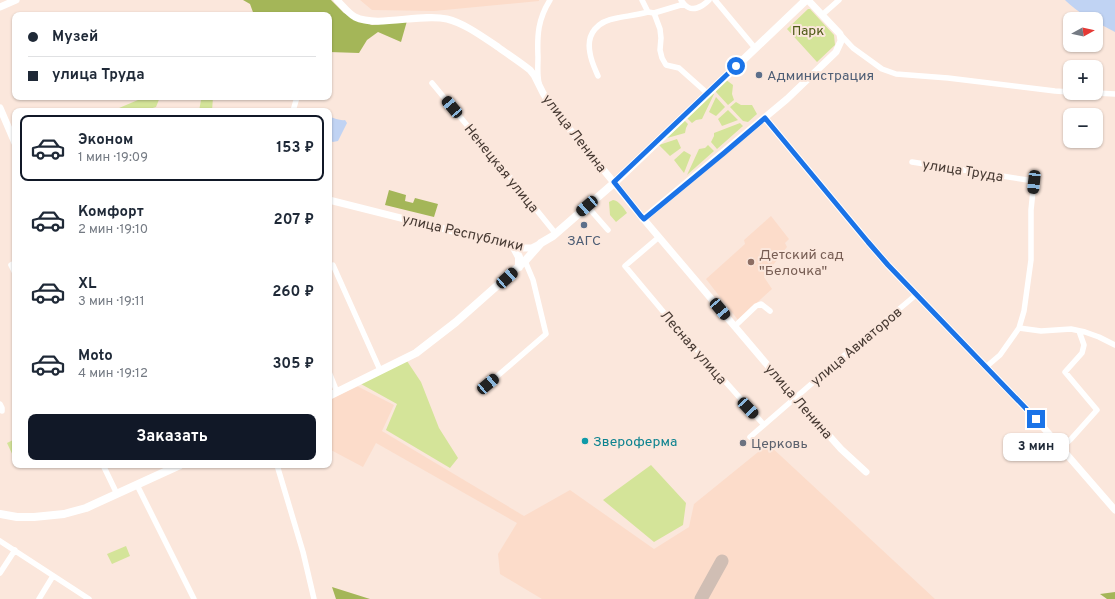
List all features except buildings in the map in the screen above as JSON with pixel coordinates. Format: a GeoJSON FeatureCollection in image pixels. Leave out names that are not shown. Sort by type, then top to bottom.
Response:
{"type":"FeatureCollection","features":[{"type":"Feature","properties":{"kind":"main road","name":"улица Республики"},"geometry":{"type":"LineString","coordinates":[[541,243],[556,234],[614,182],[807,0]]}},
{"type":"Feature","properties":{"kind":"main road"},"geometry":{"type":"LineString","coordinates":[[332,394],[416,353],[456,322],[519,267],[541,243]]}},
{"type":"Feature","properties":{"kind":"main road"},"geometry":{"type":"LineString","coordinates":[[513,246],[519,257],[519,267]]}},
{"type":"Feature","properties":{"kind":"main road"},"geometry":{"type":"LineString","coordinates":[[0,514],[17,517],[34,517],[64,514],[86,508],[117,494],[165,468]]}},
{"type":"Feature","properties":{"kind":"street"},"geometry":{"type":"LineString","coordinates":[[0,7],[16,0]]}},
{"type":"Feature","properties":{"kind":"street","name":"улица Ленина"},"geometry":{"type":"LineString","coordinates":[[337,0],[351,14],[362,19],[380,21],[411,18],[437,18],[456,22],[478,34],[525,66],[540,85],[554,111],[659,237],[795,397],[841,449],[866,472]]}},
{"type":"Feature","properties":{"kind":"street","name":"улица Ленина"},"geometry":{"type":"LineString","coordinates":[[540,85],[537,37],[543,11],[550,0]]}},
{"type":"Feature","properties":{"kind":"street"},"geometry":{"type":"LineString","coordinates":[[642,0],[648,12]]}},
{"type":"Feature","properties":{"kind":"street"},"geometry":{"type":"LineString","coordinates":[[598,76],[590,53],[589,40],[595,28],[603,22],[615,18],[648,12],[654,14],[683,2],[686,7],[694,9],[704,4],[708,0]]}},
{"type":"Feature","properties":{"kind":"street"},"geometry":{"type":"LineString","coordinates":[[715,0],[756,48]]}},
{"type":"Feature","properties":{"kind":"street"},"geometry":{"type":"LineString","coordinates":[[807,0],[853,48],[882,69],[896,74],[948,78],[1063,91]]}},
{"type":"Feature","properties":{"kind":"street"},"geometry":{"type":"LineString","coordinates":[[822,15],[839,0]]}},
{"type":"Feature","properties":{"kind":"street"},"geometry":{"type":"LineString","coordinates":[[654,14],[660,29],[660,50],[666,65],[679,68],[707,93]]}},
{"type":"Feature","properties":{"kind":"street"},"geometry":{"type":"LineString","coordinates":[[836,52],[840,41],[840,34]]}},
{"type":"Feature","properties":{"kind":"street"},"geometry":{"type":"LineString","coordinates":[[644,219],[765,118],[836,52],[849,43]]}},
{"type":"Feature","properties":{"kind":"street"},"geometry":{"type":"LineString","coordinates":[[525,66],[532,66],[538,62]]}},
{"type":"Feature","properties":{"kind":"street","name":"Ненецкая улица"},"geometry":{"type":"LineString","coordinates":[[432,83],[556,234]]}},
{"type":"Feature","properties":{"kind":"street"},"geometry":{"type":"LineString","coordinates":[[1103,93],[1115,94]]}},
{"type":"Feature","properties":{"kind":"street"},"geometry":{"type":"LineString","coordinates":[[0,108],[2,118],[12,137]]}},
{"type":"Feature","properties":{"kind":"street"},"geometry":{"type":"LineString","coordinates":[[765,118],[888,265],[1036,419],[1115,510]]}},
{"type":"Feature","properties":{"kind":"street","name":"улица Труда"},"geometry":{"type":"LineString","coordinates":[[912,162],[1034,182],[1031,210],[1031,260],[1025,304],[1019,328],[1000,355],[986,367]]}},
{"type":"Feature","properties":{"kind":"street","name":"улица Республики"},"geometry":{"type":"LineString","coordinates":[[332,201],[520,248],[532,248],[541,243]]}},
{"type":"Feature","properties":{"kind":"street"},"geometry":{"type":"LineString","coordinates":[[587,206],[608,230]]}},
{"type":"Feature","properties":{"kind":"street","name":"Лесная улица"},"geometry":{"type":"LineString","coordinates":[[659,237],[625,266],[666,315],[764,425]]}},
{"type":"Feature","properties":{"kind":"street"},"geometry":{"type":"LineString","coordinates":[[488,384],[546,334],[533,280],[525,261]]}},
{"type":"Feature","properties":{"kind":"street"},"geometry":{"type":"LineString","coordinates":[[333,265],[380,370]]}},
{"type":"Feature","properties":{"kind":"street","name":"улица Авиаторов"},"geometry":{"type":"LineString","coordinates":[[750,437],[917,294]]}},
{"type":"Feature","properties":{"kind":"street"},"geometry":{"type":"LineString","coordinates":[[735,326],[756,306],[762,304],[770,311]]}},
{"type":"Feature","properties":{"kind":"street"},"geometry":{"type":"LineString","coordinates":[[1019,328],[1041,331],[1071,329],[1100,337],[1115,344]]}},
{"type":"Feature","properties":{"kind":"street"},"geometry":{"type":"LineString","coordinates":[[1061,448],[1097,410],[1065,372],[1082,353],[1084,345],[1080,331]]}},
{"type":"Feature","properties":{"kind":"street"},"geometry":{"type":"LineString","coordinates":[[332,380],[337,392]]}},
{"type":"Feature","properties":{"kind":"street"},"geometry":{"type":"LineString","coordinates":[[0,404],[2,411]]}},
{"type":"Feature","properties":{"kind":"street"},"geometry":{"type":"LineString","coordinates":[[104,468],[117,494]]}},
{"type":"Feature","properties":{"kind":"street"},"geometry":{"type":"LineString","coordinates":[[278,468],[314,599]]}},
{"type":"Feature","properties":{"kind":"street"},"geometry":{"type":"LineString","coordinates":[[136,484],[194,599]]}},
{"type":"Feature","properties":{"kind":"street"},"geometry":{"type":"LineString","coordinates":[[0,541],[89,599]]}},
{"type":"Feature","properties":{"kind":"street"},"geometry":{"type":"LineString","coordinates":[[0,573],[15,550]]}},
{"type":"Feature","properties":{"kind":"street"},"geometry":{"type":"LineString","coordinates":[[39,599],[53,576]]}},
{"type":"Feature","properties":{"kind":"shaded area"},"geometry":{"type":"Polygon","coordinates":[[[360,0],[539,1],[434,11],[372,10],[360,0]]]}},
{"type":"Feature","properties":{"kind":"shaded area","name":"Детский сад \"Белочка\""},"geometry":{"type":"Polygon","coordinates":[[[771,216],[789,239],[785,243],[787,247],[764,277],[772,289],[738,320],[706,279],[745,244],[744,240],[771,216]]]}},
{"type":"Feature","properties":{"kind":"shaded area"},"geometry":{"type":"Polygon","coordinates":[[[357,386],[394,405],[382,431],[524,516],[570,490],[654,549],[689,527],[694,504],[768,444],[935,599],[542,599],[500,574],[498,554],[517,523],[376,443],[363,467],[332,451],[332,398],[357,386]]]}},
{"type":"Feature","properties":{"kind":"green space"},"geometry":{"type":"Polygon","coordinates":[[[243,0],[331,0],[344,13],[372,25],[407,21],[401,42],[378,32],[367,40],[359,53],[332,52],[332,12],[253,12],[250,4],[243,0]]]}},
{"type":"Feature","properties":{"kind":"green space","name":"Парк"},"geometry":{"type":"Polygon","coordinates":[[[808,9],[810,9],[834,35],[835,45],[817,62],[787,29],[808,9]]]}},
{"type":"Feature","properties":{"kind":"green space"},"geometry":{"type":"Polygon","coordinates":[[[725,79],[733,85],[732,94],[734,100],[728,105],[716,92],[716,88],[725,79]]]}},
{"type":"Feature","properties":{"kind":"green space"},"geometry":{"type":"Polygon","coordinates":[[[712,92],[714,94],[702,119],[696,120],[692,123],[686,117],[712,92]]]}},
{"type":"Feature","properties":{"kind":"green space"},"geometry":{"type":"Polygon","coordinates":[[[716,97],[725,107],[716,116],[709,112],[716,97]]]}},
{"type":"Feature","properties":{"kind":"green space"},"geometry":{"type":"Polygon","coordinates":[[[138,100],[159,100],[156,107],[153,108],[119,108],[138,100]]]}},
{"type":"Feature","properties":{"kind":"green space"},"geometry":{"type":"Polygon","coordinates":[[[201,100],[213,100],[212,108],[200,108],[201,100]]]}},
{"type":"Feature","properties":{"kind":"green space"},"geometry":{"type":"Polygon","coordinates":[[[736,102],[741,105],[752,105],[757,114],[748,122],[743,121],[730,107],[736,102]]]}},
{"type":"Feature","properties":{"kind":"green space"},"geometry":{"type":"Polygon","coordinates":[[[728,110],[738,120],[722,126],[718,119],[728,110]]]}},
{"type":"Feature","properties":{"kind":"green space"},"geometry":{"type":"Polygon","coordinates":[[[683,119],[688,124],[685,133],[660,140],[683,119]]]}},
{"type":"Feature","properties":{"kind":"green space"},"geometry":{"type":"Polygon","coordinates":[[[740,123],[743,126],[717,149],[711,142],[714,133],[740,123]]]}},
{"type":"Feature","properties":{"kind":"green space"},"geometry":{"type":"Polygon","coordinates":[[[677,139],[681,148],[670,156],[659,145],[677,139]]]}},
{"type":"Feature","properties":{"kind":"green space"},"geometry":{"type":"Polygon","coordinates":[[[708,145],[714,151],[687,175],[699,149],[705,148],[708,145]]]}},
{"type":"Feature","properties":{"kind":"green space"},"geometry":{"type":"Polygon","coordinates":[[[684,151],[691,155],[684,173],[674,160],[684,151]]]}},
{"type":"Feature","properties":{"kind":"green space"},"geometry":{"type":"Polygon","coordinates":[[[389,190],[406,195],[405,201],[413,203],[415,198],[438,204],[434,217],[385,205],[389,190]]]}},
{"type":"Feature","properties":{"kind":"green space"},"geometry":{"type":"Polygon","coordinates":[[[613,200],[619,203],[627,213],[616,222],[610,215],[609,202],[613,200]]]}},
{"type":"Feature","properties":{"kind":"green space"},"geometry":{"type":"Polygon","coordinates":[[[407,361],[421,382],[439,428],[458,458],[450,468],[386,430],[397,404],[361,384],[407,361]]]}},
{"type":"Feature","properties":{"kind":"green space"},"geometry":{"type":"Polygon","coordinates":[[[12,440],[12,454],[7,443],[12,440]]]}},
{"type":"Feature","properties":{"kind":"green space"},"geometry":{"type":"Polygon","coordinates":[[[651,465],[686,503],[683,525],[654,542],[603,500],[651,465]]]}},
{"type":"Feature","properties":{"kind":"green space"},"geometry":{"type":"Polygon","coordinates":[[[126,546],[130,556],[112,564],[107,554],[126,546]]]}},
{"type":"Feature","properties":{"kind":"green space"},"geometry":{"type":"Polygon","coordinates":[[[332,587],[370,599],[336,599],[332,587]]]}},
{"type":"Feature","properties":{"kind":"green space"},"geometry":{"type":"Polygon","coordinates":[[[1115,592],[1115,599],[1107,599],[1100,594],[1115,592]]]}},
{"type":"Feature","properties":{"kind":"water"},"geometry":{"type":"Polygon","coordinates":[[[1065,0],[1115,0],[1115,32],[1103,26],[1103,12],[1079,12],[1065,0]]]}},
{"type":"Feature","properties":{"kind":"water"},"geometry":{"type":"Polygon","coordinates":[[[332,118],[345,120],[347,123],[338,141],[333,142],[332,118]]]}},
{"type":"Feature","properties":{"kind":"taxiway"},"geometry":{"type":"LineString","coordinates":[[701,599],[722,561]]}},
{"type":"Feature","properties":{"kind":"place","name":"Администрация"},"geometry":{"type":"Point","coordinates":[759,75]}},
{"type":"Feature","properties":{"kind":"place","name":"ЗАГС"},"geometry":{"type":"Point","coordinates":[584,225]}},
{"type":"Feature","properties":{"kind":"place","name":"Детский сад \"Белочка\""},"geometry":{"type":"Point","coordinates":[751,262]}},
{"type":"Feature","properties":{"kind":"place","name":"Звероферма"},"geometry":{"type":"Point","coordinates":[585,441]}},
{"type":"Feature","properties":{"kind":"place","name":"Церковь"},"geometry":{"type":"Point","coordinates":[743,443]}},
{"type":"Feature","properties":{"kind":"route"},"geometry":{"type":"LineString","coordinates":[[736,66],[614,182],[641,216],[644,219],[765,118],[888,265],[1036,419]]}}]}
